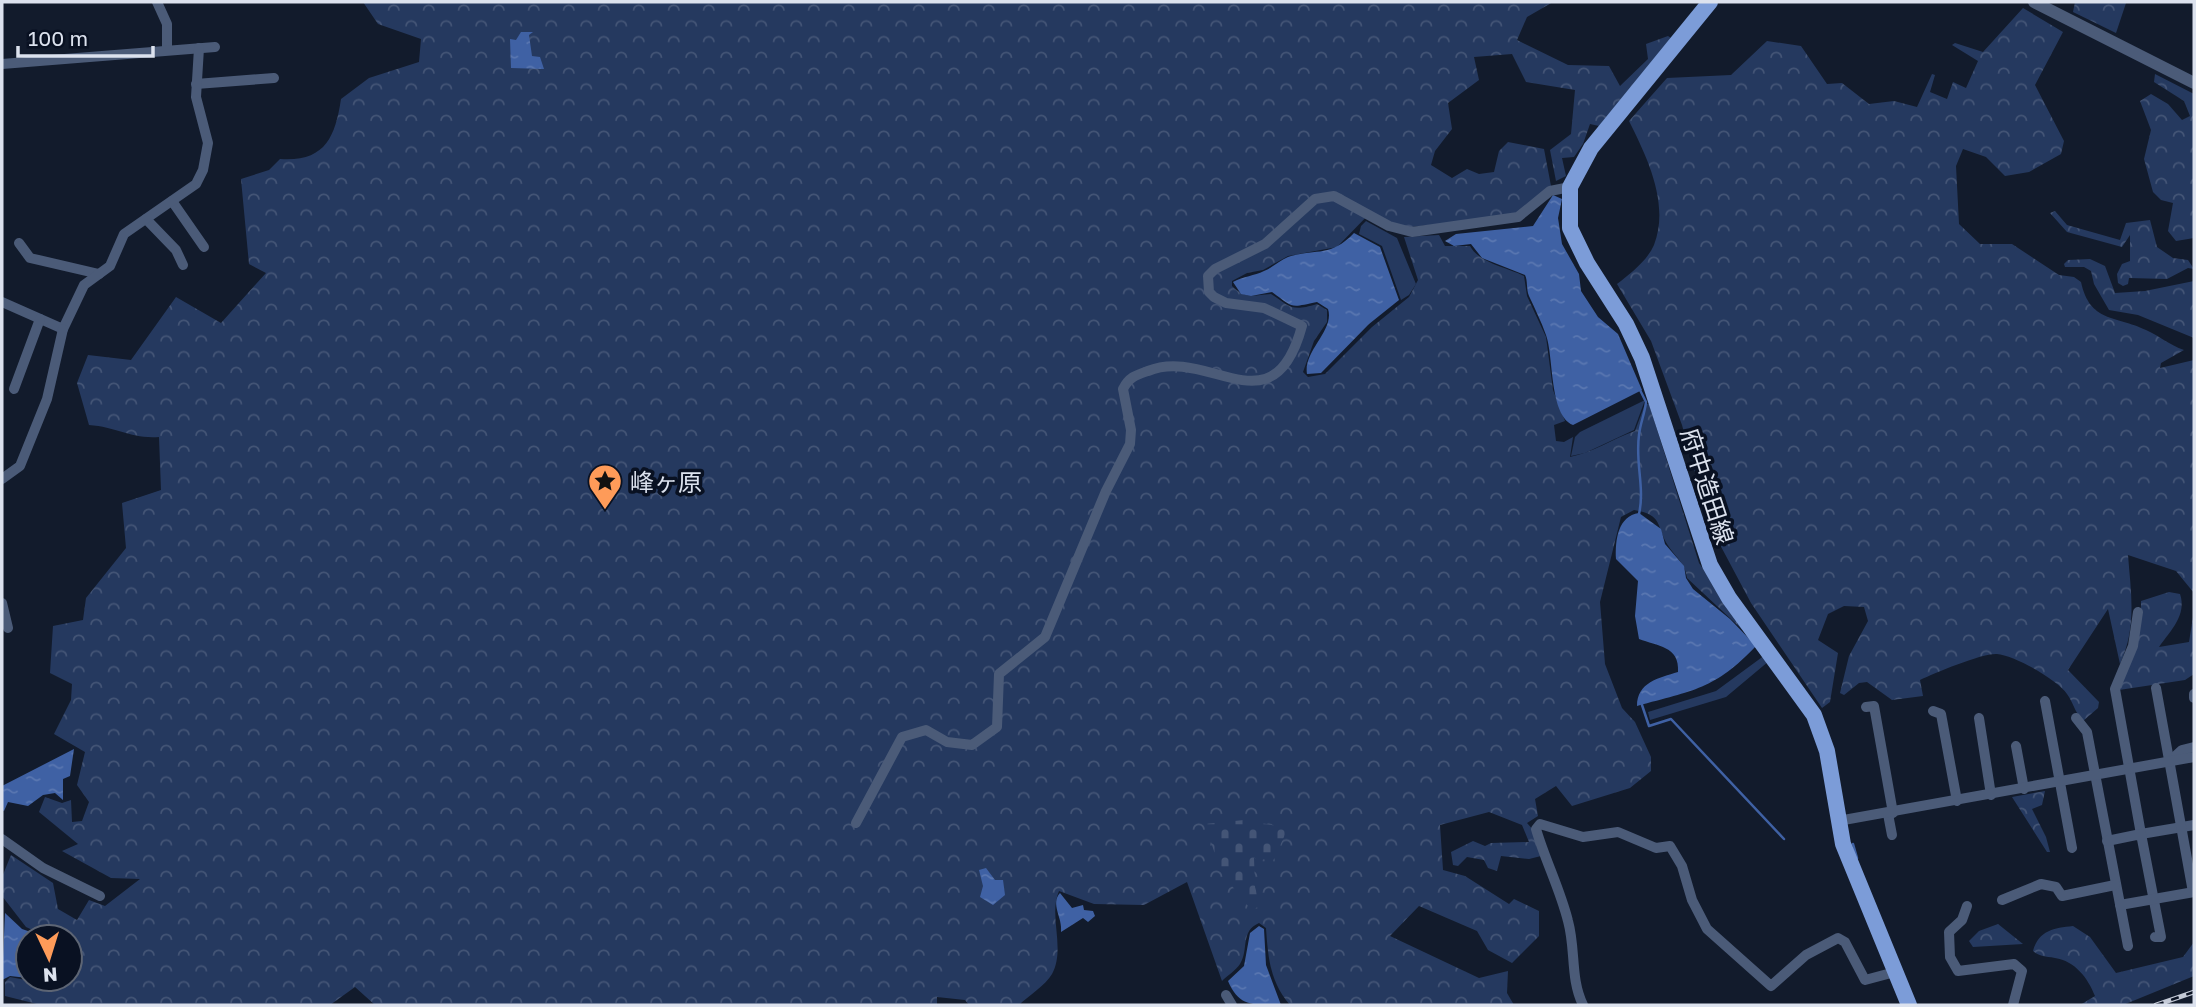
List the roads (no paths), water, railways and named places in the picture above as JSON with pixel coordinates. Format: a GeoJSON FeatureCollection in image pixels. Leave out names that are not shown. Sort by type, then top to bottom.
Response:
{"type":"FeatureCollection","features":[{"type":"Feature","properties":{"kind":"main road","name":"府中造田線"},"geometry":{"type":"LineString","coordinates":[[1710,2],[1591,148],[1570,187],[1570,229],[1587,263],[1626,324],[1642,358],[1710,565],[1729,598],[1814,715],[1827,751],[1838,821],[1849,862],[1909,1005]]}},
{"type":"Feature","properties":{"kind":"street"},"geometry":{"type":"LineString","coordinates":[[157,2],[167,24],[167,50]]}},
{"type":"Feature","properties":{"kind":"street"},"geometry":{"type":"LineString","coordinates":[[2034,2],[2194,83]]}},
{"type":"Feature","properties":{"kind":"street"},"geometry":{"type":"LineString","coordinates":[[2,64],[215,47]]}},
{"type":"Feature","properties":{"kind":"street"},"geometry":{"type":"LineString","coordinates":[[2,479],[20,467],[47,399],[63,329],[84,285],[110,266],[124,234],[196,184],[203,170],[208,144],[196,97],[199,48]]}},
{"type":"Feature","properties":{"kind":"street"},"geometry":{"type":"LineString","coordinates":[[196,84],[274,78]]}},
{"type":"Feature","properties":{"kind":"street"},"geometry":{"type":"LineString","coordinates":[[856,823],[902,737],[926,730],[947,742],[972,745],[997,727],[999,674],[1045,637],[1106,491],[1130,444],[1131,430],[1123,389],[1129,378],[1161,365],[1177,364],[1244,383],[1263,381],[1281,368],[1298,341],[1302,326],[1264,307],[1226,303],[1214,297],[1207,285],[1208,276],[1215,269],[1265,244],[1307,204],[1322,196],[1334,196],[1389,226],[1412,232],[1518,217],[1550,191],[1570,187]]}},
{"type":"Feature","properties":{"kind":"street"},"geometry":{"type":"LineString","coordinates":[[172,201],[204,247]]}},
{"type":"Feature","properties":{"kind":"street"},"geometry":{"type":"LineString","coordinates":[[146,219],[176,250],[183,265]]}},
{"type":"Feature","properties":{"kind":"street"},"geometry":{"type":"LineString","coordinates":[[19,243],[30,258],[99,274]]}},
{"type":"Feature","properties":{"kind":"street"},"geometry":{"type":"LineString","coordinates":[[2,302],[63,329]]}},
{"type":"Feature","properties":{"kind":"street"},"geometry":{"type":"LineString","coordinates":[[14,389],[40,318]]}},
{"type":"Feature","properties":{"kind":"street"},"geometry":{"type":"LineString","coordinates":[[2,603],[8,628]]}},
{"type":"Feature","properties":{"kind":"street"},"geometry":{"type":"LineString","coordinates":[[2138,612],[2133,646],[2115,689],[2161,937],[2155,937]]}},
{"type":"Feature","properties":{"kind":"street"},"geometry":{"type":"LineString","coordinates":[[2120,905],[2194,892],[2156,688]]}},
{"type":"Feature","properties":{"kind":"street"},"geometry":{"type":"LineString","coordinates":[[2045,701],[2072,848]]}},
{"type":"Feature","properties":{"kind":"street"},"geometry":{"type":"LineString","coordinates":[[1866,707],[1874,706],[1892,835]]}},
{"type":"Feature","properties":{"kind":"street"},"geometry":{"type":"LineString","coordinates":[[1933,711],[1941,714],[1956,801]]}},
{"type":"Feature","properties":{"kind":"street"},"geometry":{"type":"LineString","coordinates":[[1979,718],[1991,795]]}},
{"type":"Feature","properties":{"kind":"street"},"geometry":{"type":"LineString","coordinates":[[2076,718],[2087,732],[2127,946]]}},
{"type":"Feature","properties":{"kind":"street"},"geometry":{"type":"LineString","coordinates":[[2016,746],[2024,789]]}},
{"type":"Feature","properties":{"kind":"street"},"geometry":{"type":"LineString","coordinates":[[2169,762],[2182,750],[2194,747]]}},
{"type":"Feature","properties":{"kind":"street"},"geometry":{"type":"LineString","coordinates":[[1838,821],[1891,814],[2194,757]]}},
{"type":"Feature","properties":{"kind":"street"},"geometry":{"type":"LineString","coordinates":[[1583,1005],[1574,983],[1569,923],[1542,850],[1536,829],[1540,824],[1583,837],[1618,832],[1656,848],[1670,846],[1682,866],[1692,900],[1707,929],[1771,986],[1806,955],[1838,938],[1845,942],[1865,980],[1895,972]]}},
{"type":"Feature","properties":{"kind":"street"},"geometry":{"type":"LineString","coordinates":[[2107,841],[2194,825]]}},
{"type":"Feature","properties":{"kind":"street"},"geometry":{"type":"LineString","coordinates":[[2,839],[43,868],[100,896]]}},
{"type":"Feature","properties":{"kind":"street"},"geometry":{"type":"LineString","coordinates":[[2002,900],[2041,884],[2056,887],[2062,896],[2115,885]]}},
{"type":"Feature","properties":{"kind":"street"},"geometry":{"type":"LineString","coordinates":[[1967,906],[1962,920],[1949,932],[1950,957],[1958,971],[1966,972],[2014,964],[2022,971],[2013,1005]]}},
{"type":"Feature","properties":{"kind":"water"},"geometry":{"type":"Polygon","coordinates":[[[521,32],[533,32],[529,35],[532,56],[540,57],[544,69],[511,68],[510,39],[516,40],[521,32]]]}},
{"type":"Feature","properties":{"kind":"water"},"geometry":{"type":"Polygon","coordinates":[[[1553,195],[1562,199],[1558,218],[1562,244],[1579,274],[1581,291],[1598,317],[1618,334],[1642,390],[1573,425],[1565,419],[1556,398],[1546,335],[1529,296],[1525,275],[1482,258],[1471,244],[1454,246],[1445,241],[1456,234],[1533,226],[1553,195]]]}},
{"type":"Feature","properties":{"kind":"water"},"geometry":{"type":"Polygon","coordinates":[[[1354,233],[1380,247],[1399,300],[1369,324],[1321,373],[1307,374],[1310,357],[1327,325],[1328,309],[1317,302],[1292,305],[1272,292],[1251,296],[1241,294],[1233,282],[1267,270],[1288,257],[1338,246],[1354,233]]]}},
{"type":"Feature","properties":{"kind":"water"},"geometry":{"type":"Polygon","coordinates":[[[1639,513],[1661,529],[1665,544],[1684,566],[1686,578],[1693,589],[1730,619],[1756,646],[1728,672],[1702,687],[1637,706],[1645,686],[1678,672],[1678,663],[1671,652],[1639,639],[1635,616],[1638,581],[1616,559],[1617,537],[1622,524],[1632,515],[1639,513]]]}},
{"type":"Feature","properties":{"kind":"water"},"geometry":{"type":"Polygon","coordinates":[[[74,749],[70,776],[63,779],[63,800],[55,793],[43,795],[28,806],[8,802],[4,811],[2,810],[2,786],[74,749]]]}},
{"type":"Feature","properties":{"kind":"water"},"geometry":{"type":"Polygon","coordinates":[[[986,868],[995,880],[1003,880],[1005,895],[993,905],[980,897],[983,886],[979,870],[986,868]]]}},
{"type":"Feature","properties":{"kind":"water"},"geometry":{"type":"Polygon","coordinates":[[[1060,893],[1072,908],[1083,905],[1084,910],[1093,911],[1095,916],[1088,922],[1083,918],[1061,932],[1056,906],[1060,893]]]}},
{"type":"Feature","properties":{"kind":"water"},"geometry":{"type":"Polygon","coordinates":[[[5,913],[16,923],[14,976],[2,980],[5,913]]]}},
{"type":"Feature","properties":{"kind":"water"},"geometry":{"type":"Polygon","coordinates":[[[1259,926],[1264,929],[1266,965],[1281,1005],[1248,1003],[1237,996],[1228,981],[1244,966],[1250,933],[1259,926]]]}},
{"type":"Feature","properties":{"kind":"waterway"},"geometry":{"type":"LineString","coordinates":[[1639,388],[1646,402],[1638,445],[1641,494],[1639,514]]}},
{"type":"Feature","properties":{"kind":"waterway"},"geometry":{"type":"LineString","coordinates":[[1641,702],[1649,726],[1671,719],[1784,839]]}},
{"type":"Feature","properties":{"kind":"waterway"},"geometry":{"type":"LineString","coordinates":[[1853,844],[1857,858]]}},
{"type":"Feature","properties":{"kind":"railway"},"geometry":{"type":"LineString","coordinates":[[2156,1005],[2194,992]]}},
{"type":"Feature","properties":{"kind":"place","name":"峰ヶ原"},"geometry":{"type":"Point","coordinates":[605,511]}}]}
